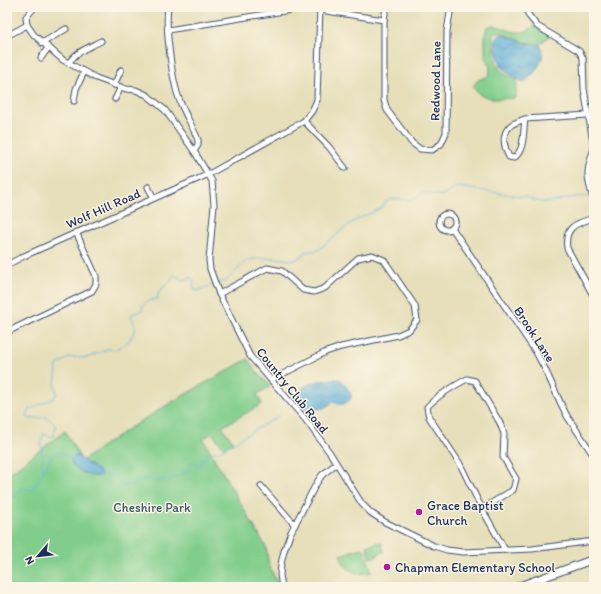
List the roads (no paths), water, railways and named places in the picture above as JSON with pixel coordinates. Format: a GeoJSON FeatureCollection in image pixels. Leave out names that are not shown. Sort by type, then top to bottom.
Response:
{"type":"FeatureCollection","features":[{"type":"Feature","properties":{"kind":"highway"},"geometry":{"type":"LineString","coordinates":[[517,587],[594,559]]}},
{"type":"Feature","properties":{"kind":"street"},"geometry":{"type":"LineString","coordinates":[[168,7],[168,30],[174,83],[181,104],[198,140],[198,145],[194,151]]}},
{"type":"Feature","properties":{"kind":"street"},"geometry":{"type":"LineString","coordinates":[[272,7],[272,14]]}},
{"type":"Feature","properties":{"kind":"street"},"geometry":{"type":"LineString","coordinates":[[168,30],[296,9],[320,9],[384,20],[386,7]]}},
{"type":"Feature","properties":{"kind":"street","name":"Redwood Lane"},"geometry":{"type":"LineString","coordinates":[[384,20],[384,100],[387,110],[412,143],[420,149],[432,150],[441,144],[446,133],[447,31],[450,7]]}},
{"type":"Feature","properties":{"kind":"street"},"geometry":{"type":"LineString","coordinates":[[525,7],[529,16],[537,26],[579,51],[583,58],[584,89],[594,149],[588,164],[587,177],[594,201]]}},
{"type":"Feature","properties":{"kind":"street"},"geometry":{"type":"LineString","coordinates":[[33,8],[26,17],[27,25],[42,43],[69,64],[84,72],[114,85],[136,90],[147,95],[165,110],[209,174],[304,121],[312,111],[317,100],[320,9]]}},
{"type":"Feature","properties":{"kind":"street"},"geometry":{"type":"LineString","coordinates":[[7,36],[27,25]]}},
{"type":"Feature","properties":{"kind":"street"},"geometry":{"type":"LineString","coordinates":[[42,43],[66,29]]}},
{"type":"Feature","properties":{"kind":"street"},"geometry":{"type":"LineString","coordinates":[[69,64],[71,58],[75,55],[101,41]]}},
{"type":"Feature","properties":{"kind":"street"},"geometry":{"type":"LineString","coordinates":[[41,58],[48,48]]}},
{"type":"Feature","properties":{"kind":"street"},"geometry":{"type":"LineString","coordinates":[[114,85],[121,70]]}},
{"type":"Feature","properties":{"kind":"street"},"geometry":{"type":"LineString","coordinates":[[74,101],[76,89],[84,72]]}},
{"type":"Feature","properties":{"kind":"street"},"geometry":{"type":"LineString","coordinates":[[115,99],[121,87]]}},
{"type":"Feature","properties":{"kind":"street"},"geometry":{"type":"LineString","coordinates":[[525,119],[522,146],[519,155],[514,158],[509,157],[505,149],[504,135],[510,126],[525,119],[588,115]]}},
{"type":"Feature","properties":{"kind":"street"},"geometry":{"type":"LineString","coordinates":[[304,121],[345,168]]}},
{"type":"Feature","properties":{"kind":"street","name":"Wolf Hill Road"},"geometry":{"type":"LineString","coordinates":[[7,265],[76,232],[209,174]]}},
{"type":"Feature","properties":{"kind":"street","name":"Country Club Road"},"geometry":{"type":"LineString","coordinates":[[209,174],[212,181],[214,205],[209,260],[210,270],[218,292],[250,356],[302,415],[366,508],[376,517],[385,522],[434,546],[447,550],[463,552],[532,549],[594,541]]}},
{"type":"Feature","properties":{"kind":"street"},"geometry":{"type":"LineString","coordinates":[[148,187],[154,198]]}},
{"type":"Feature","properties":{"kind":"street"},"geometry":{"type":"LineString","coordinates":[[594,218],[579,222],[570,230],[566,239],[567,248],[594,297]]}},
{"type":"Feature","properties":{"kind":"street","name":"Brook Lane"},"geometry":{"type":"LineString","coordinates":[[452,228],[536,352],[564,410],[594,456]]}},
{"type":"Feature","properties":{"kind":"street"},"geometry":{"type":"LineString","coordinates":[[7,332],[92,291],[96,284],[96,276],[76,232]]}},
{"type":"Feature","properties":{"kind":"street"},"geometry":{"type":"LineString","coordinates":[[218,292],[267,268],[282,272],[303,290],[314,292],[325,288],[358,258],[372,255],[384,260],[415,306],[417,320],[409,330],[398,335],[326,352],[271,380]]}},
{"type":"Feature","properties":{"kind":"street"},"geometry":{"type":"LineString","coordinates":[[482,509],[514,490],[516,479],[503,457],[504,434],[500,423],[475,381],[467,379],[455,385],[427,407],[429,417],[460,464],[482,509],[505,550]]}},
{"type":"Feature","properties":{"kind":"street"},"geometry":{"type":"LineString","coordinates":[[282,587],[280,575],[281,564],[284,551],[295,524],[322,475],[336,464]]}},
{"type":"Feature","properties":{"kind":"street"},"geometry":{"type":"LineString","coordinates":[[261,486],[295,524]]}},
{"type":"Feature","properties":{"kind":"water"},"geometry":{"type":"Polygon","coordinates":[[[500,35],[504,35],[524,43],[541,45],[541,61],[532,75],[524,82],[511,75],[502,66],[497,54],[495,40],[500,35]]]}},
{"type":"Feature","properties":{"kind":"water"},"geometry":{"type":"Polygon","coordinates":[[[323,380],[342,380],[351,394],[351,399],[347,402],[341,404],[333,402],[324,408],[306,410],[297,401],[298,395],[305,386],[323,380]]]}},
{"type":"Feature","properties":{"kind":"water"},"geometry":{"type":"Polygon","coordinates":[[[76,455],[100,472],[101,476],[89,475],[76,468],[71,462],[76,455]]]}},
{"type":"Feature","properties":{"kind":"waterway"},"geometry":{"type":"LineString","coordinates":[[217,283],[226,281],[246,261],[272,258],[294,260],[298,259],[307,251],[317,251],[352,222],[381,208],[390,199],[414,200],[422,193],[443,195],[458,187],[527,197],[539,202],[550,202],[574,197],[590,196]]}},
{"type":"Feature","properties":{"kind":"waterway"},"geometry":{"type":"LineString","coordinates":[[7,497],[14,498],[21,488],[32,490],[43,472],[41,445],[43,434],[53,437],[56,426],[47,417],[31,419],[27,417],[29,410],[54,398],[57,393],[55,387],[57,365],[70,357],[87,358],[107,349],[115,350],[129,341],[136,329],[131,315],[142,310],[143,305],[148,301],[157,299],[159,291],[171,281],[174,275],[182,280],[191,278],[194,280],[193,286],[196,291],[213,285]]}},
{"type":"Feature","properties":{"kind":"waterway"},"geometry":{"type":"LineString","coordinates":[[119,480],[119,484],[123,487],[133,482],[149,479],[158,482],[170,480],[189,470],[190,463],[193,462],[199,466],[201,465],[201,459],[205,459],[207,453],[220,451],[279,416]]}},
{"type":"Feature","properties":{"kind":"waterway"},"geometry":{"type":"LineString","coordinates":[[43,472],[55,453],[62,453],[72,459]]}},
{"type":"Feature","properties":{"kind":"waterway"},"geometry":{"type":"LineString","coordinates":[[102,474],[117,477]]}},
{"type":"Feature","properties":{"kind":"place","name":"Grace Baptist Church"},"geometry":{"type":"Point","coordinates":[419,512]}},
{"type":"Feature","properties":{"kind":"place","name":"Chapman Elementary School"},"geometry":{"type":"Point","coordinates":[387,567]}},
{"type":"Feature","properties":{"kind":"park label","name":"Cheshire Park"},"geometry":{"type":"Point","coordinates":[152,507]}}]}
